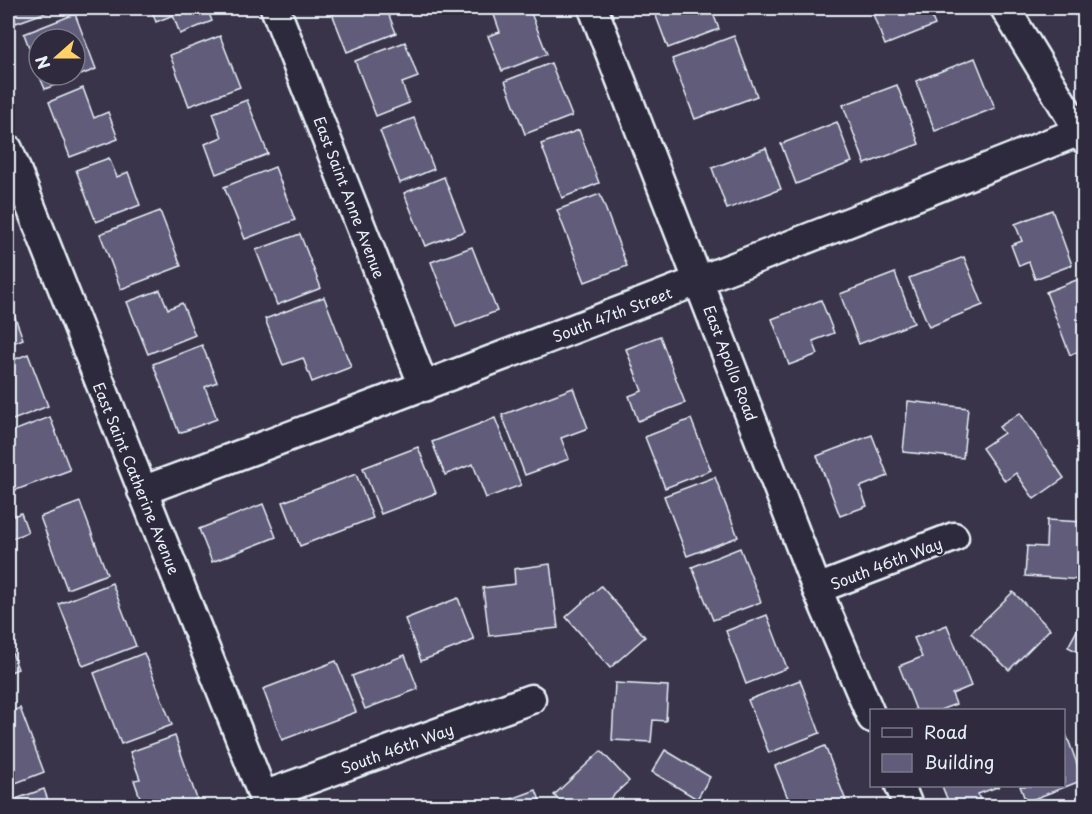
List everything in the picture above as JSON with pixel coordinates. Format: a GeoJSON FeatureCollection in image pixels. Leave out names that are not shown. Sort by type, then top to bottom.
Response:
{"type":"FeatureCollection","features":[{"type":"Feature","properties":{"kind":"street","name":"East Saint Anne Avenue"},"geometry":{"type":"LineString","coordinates":[[275,8],[424,387]]}},
{"type":"Feature","properties":{"kind":"street","name":"East Apollo Road"},"geometry":{"type":"LineString","coordinates":[[592,8],[818,589],[870,713]]}},
{"type":"Feature","properties":{"kind":"street"},"geometry":{"type":"LineString","coordinates":[[1005,8],[1082,135]]}},
{"type":"Feature","properties":{"kind":"street","name":"South 47th Street"},"geometry":{"type":"LineString","coordinates":[[142,491],[424,387],[1082,135]]}},
{"type":"Feature","properties":{"kind":"street","name":"East Saint Catherine Avenue"},"geometry":{"type":"LineString","coordinates":[[8,149],[265,801]]}},
{"type":"Feature","properties":{"kind":"street","name":"South 46th Way"},"geometry":{"type":"LineString","coordinates":[[818,589],[954,537]]}},
{"type":"Feature","properties":{"kind":"street","name":"South 46th Way"},"geometry":{"type":"LineString","coordinates":[[265,801],[531,699]]}},
{"type":"Feature","properties":{"kind":"street"},"geometry":{"type":"LineString","coordinates":[[900,787],[908,807]]}},
{"type":"Feature","properties":{"kind":"building"},"geometry":{"type":"Polygon","coordinates":[[[10,8],[58,8],[16,23],[10,8]]]}},
{"type":"Feature","properties":{"kind":"building"},"geometry":{"type":"Polygon","coordinates":[[[151,8],[207,8],[212,21],[180,34],[173,15],[156,22],[151,8]]]}},
{"type":"Feature","properties":{"kind":"building"},"geometry":{"type":"Polygon","coordinates":[[[330,8],[368,8],[369,12],[386,8],[396,33],[347,52],[330,8]]]}},
{"type":"Feature","properties":{"kind":"building"},"geometry":{"type":"Polygon","coordinates":[[[505,8],[529,8],[547,54],[502,71],[488,36],[500,32],[493,12],[505,8]]]}},
{"type":"Feature","properties":{"kind":"building"},"geometry":{"type":"Polygon","coordinates":[[[653,8],[711,8],[719,29],[668,48],[653,8]]]}},
{"type":"Feature","properties":{"kind":"building"},"geometry":{"type":"Polygon","coordinates":[[[928,8],[935,25],[885,45],[871,9],[928,8]]]}},
{"type":"Feature","properties":{"kind":"building"},"geometry":{"type":"Polygon","coordinates":[[[1072,8],[1084,8],[1084,21],[1079,23],[1072,8]]]}},
{"type":"Feature","properties":{"kind":"building"},"geometry":{"type":"Polygon","coordinates":[[[75,14],[80,27],[42,27],[75,14]]]}},
{"type":"Feature","properties":{"kind":"building"},"geometry":{"type":"Polygon","coordinates":[[[220,36],[240,87],[189,106],[170,55],[220,36]]]}},
{"type":"Feature","properties":{"kind":"building"},"geometry":{"type":"Polygon","coordinates":[[[734,36],[757,96],[695,119],[672,59],[734,36]]]}},
{"type":"Feature","properties":{"kind":"building"},"geometry":{"type":"Polygon","coordinates":[[[405,42],[418,77],[402,83],[409,103],[376,116],[355,61],[405,42]]]}},
{"type":"Feature","properties":{"kind":"building"},"geometry":{"type":"Polygon","coordinates":[[[87,45],[96,69],[87,73],[87,45]]]}},
{"type":"Feature","properties":{"kind":"building"},"geometry":{"type":"Polygon","coordinates":[[[975,58],[995,108],[935,131],[916,81],[975,58]]]}},
{"type":"Feature","properties":{"kind":"building"},"geometry":{"type":"Polygon","coordinates":[[[551,63],[572,116],[525,134],[505,81],[551,63]]]}},
{"type":"Feature","properties":{"kind":"building"},"geometry":{"type":"Polygon","coordinates":[[[897,85],[919,144],[865,164],[843,105],[897,85]]]}},
{"type":"Feature","properties":{"kind":"building"},"geometry":{"type":"Polygon","coordinates":[[[83,88],[94,118],[108,112],[118,139],[70,157],[49,102],[83,88]]]}},
{"type":"Feature","properties":{"kind":"building"},"geometry":{"type":"Polygon","coordinates":[[[247,100],[268,154],[216,174],[205,144],[222,137],[213,113],[247,100]]]}},
{"type":"Feature","properties":{"kind":"building"},"geometry":{"type":"Polygon","coordinates":[[[414,118],[434,169],[400,183],[380,131],[414,118]]]}},
{"type":"Feature","properties":{"kind":"building"},"geometry":{"type":"Polygon","coordinates":[[[837,122],[852,162],[796,184],[781,144],[837,122]]]}},
{"type":"Feature","properties":{"kind":"building"},"geometry":{"type":"Polygon","coordinates":[[[579,130],[599,183],[562,198],[541,144],[579,130]]]}},
{"type":"Feature","properties":{"kind":"building"},"geometry":{"type":"Polygon","coordinates":[[[766,148],[781,189],[727,209],[712,168],[766,148]]]}},
{"type":"Feature","properties":{"kind":"building"},"geometry":{"type":"Polygon","coordinates":[[[109,158],[117,177],[128,172],[140,205],[96,222],[76,170],[109,158]]]}},
{"type":"Feature","properties":{"kind":"building"},"geometry":{"type":"Polygon","coordinates":[[[275,167],[295,220],[245,239],[224,187],[275,167]]]}},
{"type":"Feature","properties":{"kind":"building"},"geometry":{"type":"Polygon","coordinates":[[[444,177],[465,231],[425,246],[404,193],[444,177]]]}},
{"type":"Feature","properties":{"kind":"building"},"geometry":{"type":"Polygon","coordinates":[[[600,194],[627,266],[585,282],[557,210],[600,194]]]}},
{"type":"Feature","properties":{"kind":"building"},"geometry":{"type":"Polygon","coordinates":[[[1052,210],[1072,265],[1035,279],[1029,262],[1019,266],[1011,245],[1022,241],[1015,224],[1052,210]]]}},
{"type":"Feature","properties":{"kind":"building"},"geometry":{"type":"Polygon","coordinates":[[[160,211],[181,266],[121,289],[100,234],[160,211]]]}},
{"type":"Feature","properties":{"kind":"building"},"geometry":{"type":"Polygon","coordinates":[[[300,234],[321,288],[277,305],[256,250],[300,234]]]}},
{"type":"Feature","properties":{"kind":"building"},"geometry":{"type":"Polygon","coordinates":[[[472,247],[497,311],[456,327],[431,262],[472,247]]]}},
{"type":"Feature","properties":{"kind":"building"},"geometry":{"type":"Polygon","coordinates":[[[964,257],[983,305],[929,327],[909,278],[964,257]]]}},
{"type":"Feature","properties":{"kind":"building"},"geometry":{"type":"Polygon","coordinates":[[[895,273],[914,323],[859,344],[840,294],[895,273]]]}},
{"type":"Feature","properties":{"kind":"building"},"geometry":{"type":"Polygon","coordinates":[[[1084,277],[1084,349],[1070,355],[1046,292],[1084,277]]]}},
{"type":"Feature","properties":{"kind":"building"},"geometry":{"type":"Polygon","coordinates":[[[160,290],[168,309],[182,303],[195,335],[148,354],[127,302],[160,290]]]}},
{"type":"Feature","properties":{"kind":"building"},"geometry":{"type":"Polygon","coordinates":[[[324,297],[351,367],[312,382],[303,358],[283,365],[265,319],[324,297]]]}},
{"type":"Feature","properties":{"kind":"building"},"geometry":{"type":"Polygon","coordinates":[[[8,298],[23,339],[8,345],[8,298]]]}},
{"type":"Feature","properties":{"kind":"building"},"geometry":{"type":"Polygon","coordinates":[[[821,300],[834,333],[813,341],[818,354],[789,365],[772,319],[821,300]]]}},
{"type":"Feature","properties":{"kind":"building"},"geometry":{"type":"Polygon","coordinates":[[[660,336],[685,403],[638,421],[629,396],[642,391],[626,349],[660,336]]]}},
{"type":"Feature","properties":{"kind":"building"},"geometry":{"type":"Polygon","coordinates":[[[202,345],[217,382],[205,387],[217,419],[179,433],[153,364],[202,345]]]}},
{"type":"Feature","properties":{"kind":"building"},"geometry":{"type":"Polygon","coordinates":[[[28,354],[48,406],[8,422],[8,362],[28,354]]]}},
{"type":"Feature","properties":{"kind":"building"},"geometry":{"type":"Polygon","coordinates":[[[573,388],[588,428],[561,438],[569,459],[525,475],[502,415],[573,388]]]}},
{"type":"Feature","properties":{"kind":"building"},"geometry":{"type":"Polygon","coordinates":[[[908,401],[968,408],[963,458],[903,452],[908,401]]]}},
{"type":"Feature","properties":{"kind":"building"},"geometry":{"type":"Polygon","coordinates":[[[1020,413],[1064,478],[1034,499],[1016,473],[1005,481],[982,448],[1004,433],[999,427],[1020,413]]]}},
{"type":"Feature","properties":{"kind":"building"},"geometry":{"type":"Polygon","coordinates":[[[50,417],[70,470],[16,490],[8,468],[8,433],[50,417]]]}},
{"type":"Feature","properties":{"kind":"building"},"geometry":{"type":"Polygon","coordinates":[[[495,418],[521,485],[486,498],[473,464],[445,475],[432,442],[495,418]]]}},
{"type":"Feature","properties":{"kind":"building"},"geometry":{"type":"Polygon","coordinates":[[[691,419],[711,470],[665,488],[645,437],[691,419]]]}},
{"type":"Feature","properties":{"kind":"building"},"geometry":{"type":"Polygon","coordinates":[[[872,435],[888,476],[860,487],[867,506],[840,516],[817,456],[872,435]]]}},
{"type":"Feature","properties":{"kind":"building"},"geometry":{"type":"Polygon","coordinates":[[[418,447],[436,493],[381,514],[363,468],[418,447]]]}},
{"type":"Feature","properties":{"kind":"building"},"geometry":{"type":"Polygon","coordinates":[[[356,474],[373,518],[300,546],[283,502],[356,474]]]}},
{"type":"Feature","properties":{"kind":"building"},"geometry":{"type":"Polygon","coordinates":[[[715,477],[738,537],[687,556],[664,496],[715,477]]]}},
{"type":"Feature","properties":{"kind":"building"},"geometry":{"type":"Polygon","coordinates":[[[80,502],[107,574],[67,589],[40,517],[80,502]]]}},
{"type":"Feature","properties":{"kind":"building"},"geometry":{"type":"Polygon","coordinates":[[[263,504],[276,537],[212,562],[199,529],[263,504]]]}},
{"type":"Feature","properties":{"kind":"building"},"geometry":{"type":"Polygon","coordinates":[[[21,513],[28,532],[8,540],[8,518],[21,513]]]}},
{"type":"Feature","properties":{"kind":"building"},"geometry":{"type":"Polygon","coordinates":[[[1047,520],[1084,522],[1084,580],[1025,576],[1027,546],[1046,547],[1047,520]]]}},
{"type":"Feature","properties":{"kind":"building"},"geometry":{"type":"Polygon","coordinates":[[[740,548],[761,602],[713,620],[692,567],[740,548]]]}},
{"type":"Feature","properties":{"kind":"building"},"geometry":{"type":"Polygon","coordinates":[[[550,564],[558,628],[489,636],[483,588],[515,584],[514,569],[550,564]]]}},
{"type":"Feature","properties":{"kind":"building"},"geometry":{"type":"Polygon","coordinates":[[[112,583],[136,646],[83,666],[59,604],[112,583]]]}},
{"type":"Feature","properties":{"kind":"building"},"geometry":{"type":"Polygon","coordinates":[[[601,586],[645,637],[610,668],[566,617],[601,586]]]}},
{"type":"Feature","properties":{"kind":"building"},"geometry":{"type":"Polygon","coordinates":[[[1013,592],[1050,629],[1009,670],[971,633],[1013,592]]]}},
{"type":"Feature","properties":{"kind":"building"},"geometry":{"type":"Polygon","coordinates":[[[458,598],[474,640],[421,661],[405,619],[458,598]]]}},
{"type":"Feature","properties":{"kind":"building"},"geometry":{"type":"Polygon","coordinates":[[[767,615],[787,668],[746,684],[726,631],[767,615]]]}},
{"type":"Feature","properties":{"kind":"building"},"geometry":{"type":"Polygon","coordinates":[[[1081,623],[1084,624],[1084,655],[1068,647],[1081,623]]]}},
{"type":"Feature","properties":{"kind":"building"},"geometry":{"type":"Polygon","coordinates":[[[947,625],[971,686],[952,694],[956,704],[943,709],[916,709],[899,666],[922,657],[914,638],[947,625]]]}},
{"type":"Feature","properties":{"kind":"building"},"geometry":{"type":"Polygon","coordinates":[[[8,644],[18,669],[8,673],[8,644]]]}},
{"type":"Feature","properties":{"kind":"building"},"geometry":{"type":"Polygon","coordinates":[[[144,653],[172,725],[121,744],[94,673],[144,653]]]}},
{"type":"Feature","properties":{"kind":"building"},"geometry":{"type":"Polygon","coordinates":[[[405,655],[418,689],[365,709],[352,676],[405,655]]]}},
{"type":"Feature","properties":{"kind":"building"},"geometry":{"type":"Polygon","coordinates":[[[336,661],[356,712],[282,740],[263,689],[336,661]]]}},
{"type":"Feature","properties":{"kind":"building"},"geometry":{"type":"Polygon","coordinates":[[[800,680],[820,733],[769,753],[748,700],[800,680]]]}},
{"type":"Feature","properties":{"kind":"building"},"geometry":{"type":"Polygon","coordinates":[[[615,683],[668,686],[666,721],[653,720],[651,742],[612,740],[615,683]]]}},
{"type":"Feature","properties":{"kind":"building"},"geometry":{"type":"Polygon","coordinates":[[[20,708],[44,772],[8,786],[8,713],[20,708]]]}},
{"type":"Feature","properties":{"kind":"building"},"geometry":{"type":"Polygon","coordinates":[[[1065,731],[1083,780],[1065,787],[1065,731]]]}},
{"type":"Feature","properties":{"kind":"building"},"geometry":{"type":"Polygon","coordinates":[[[175,736],[197,799],[177,806],[143,806],[134,780],[140,779],[130,752],[175,736]]]}},
{"type":"Feature","properties":{"kind":"building"},"geometry":{"type":"Polygon","coordinates":[[[825,746],[846,801],[832,806],[791,806],[775,766],[825,746]]]}},
{"type":"Feature","properties":{"kind":"building"},"geometry":{"type":"Polygon","coordinates":[[[665,750],[710,777],[697,799],[652,772],[665,750]]]}},
{"type":"Feature","properties":{"kind":"building"},"geometry":{"type":"Polygon","coordinates":[[[601,751],[629,781],[602,806],[565,806],[554,795],[601,751]]]}},
{"type":"Feature","properties":{"kind":"building"},"geometry":{"type":"Polygon","coordinates":[[[942,787],[997,787],[978,794],[982,806],[950,806],[942,787]]]}},
{"type":"Feature","properties":{"kind":"building"},"geometry":{"type":"Polygon","coordinates":[[[1020,787],[1065,787],[1026,802],[1020,787]]]}},
{"type":"Feature","properties":{"kind":"building"},"geometry":{"type":"Polygon","coordinates":[[[44,789],[50,806],[15,806],[13,800],[44,789]]]}},
{"type":"Feature","properties":{"kind":"building"},"geometry":{"type":"Polygon","coordinates":[[[536,790],[542,806],[492,806],[536,790]]]}},
{"type":"Feature","properties":{"kind":"building"},"geometry":{"type":"Polygon","coordinates":[[[460,798],[463,806],[438,806],[460,798]]]}}]}
